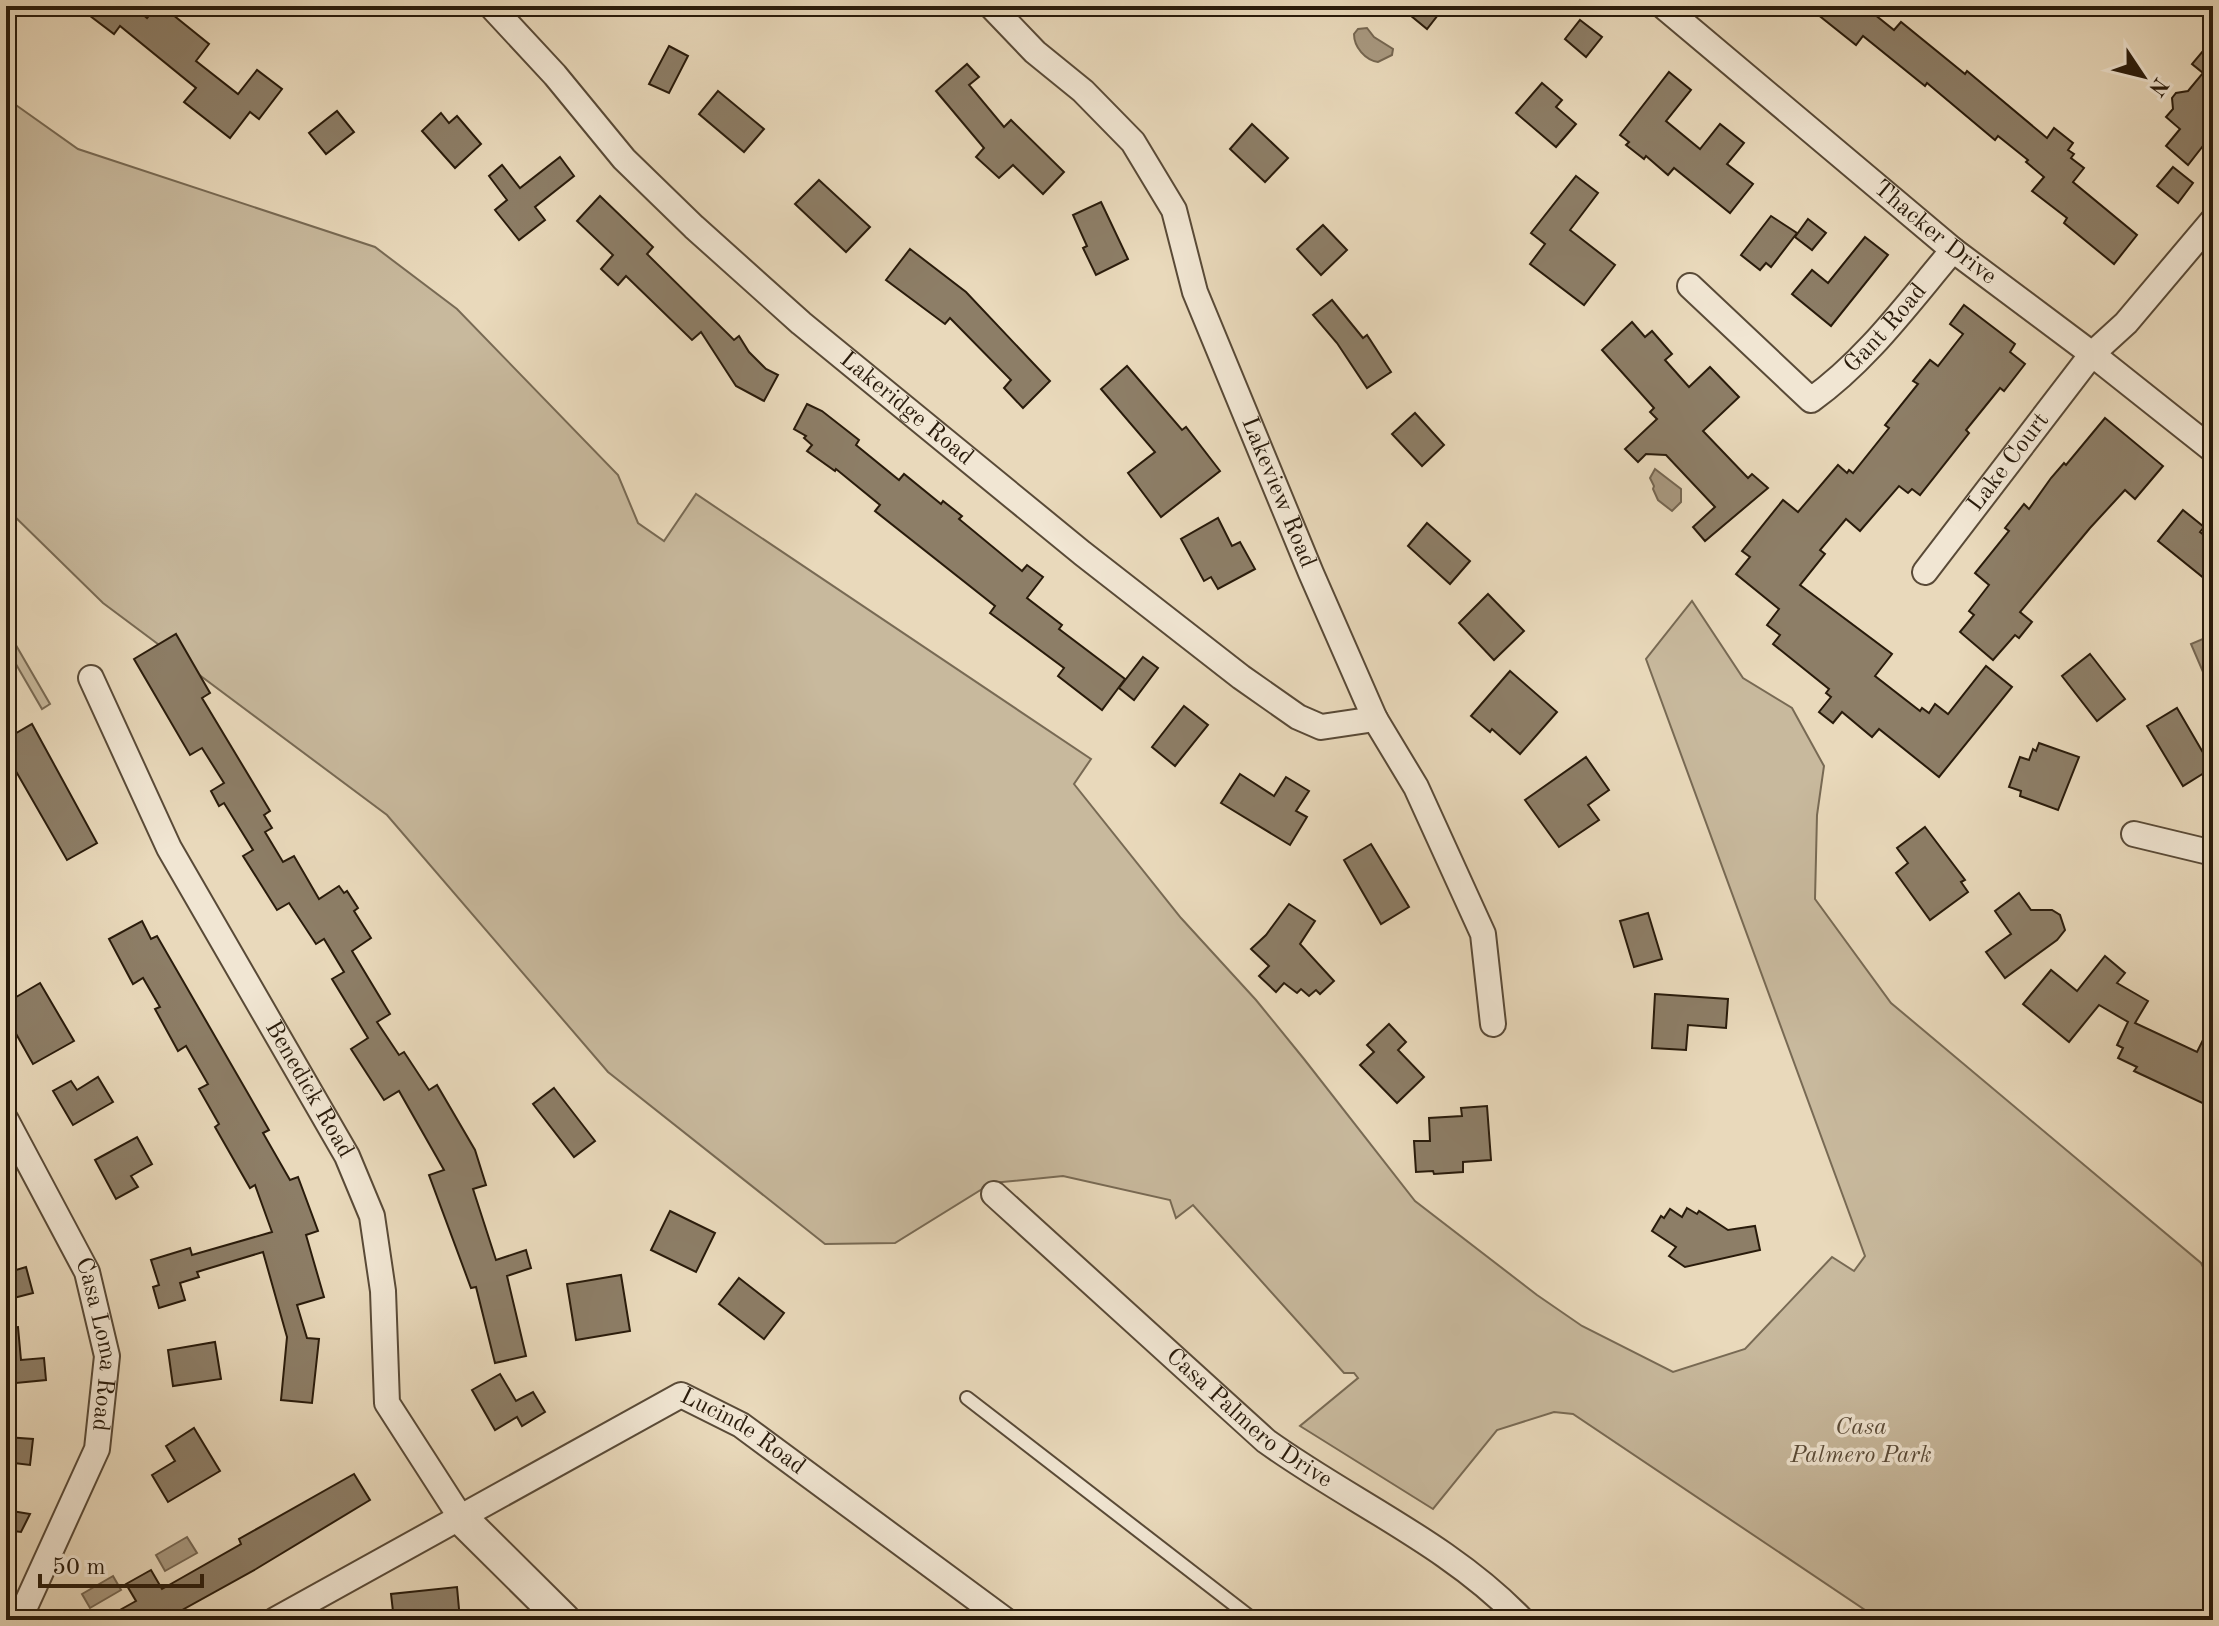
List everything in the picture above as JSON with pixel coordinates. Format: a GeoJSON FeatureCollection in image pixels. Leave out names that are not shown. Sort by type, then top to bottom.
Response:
{"type":"FeatureCollection","features":[{"type":"Feature","properties":{"kind":"street","name":"Lakeridge Road"},"geometry":{"type":"LineString","coordinates":[[491,6],[555,75],[624,159],[694,227],[801,323],[1039,519],[1241,677],[1298,717],[1321,727],[1375,719]]}},
{"type":"Feature","properties":{"kind":"street","name":"Lakeview Road"},"geometry":{"type":"LineString","coordinates":[[991,6],[1035,52],[1083,91],[1133,142],[1174,210],[1195,292],[1311,573],[1375,719],[1416,787],[1483,934],[1493,1024]]}},
{"type":"Feature","properties":{"kind":"street","name":"Thacker Drive"},"geometry":{"type":"LineString","coordinates":[[1663,6],[1953,250],[2213,450]]}},
{"type":"Feature","properties":{"kind":"street","name":"Lake Court"},"geometry":{"type":"LineString","coordinates":[[1925,572],[2092,354],[2126,323],[2213,220]]}},
{"type":"Feature","properties":{"kind":"street","name":"Gant Road"},"geometry":{"type":"LineString","coordinates":[[1690,286],[1811,400],[1840,379],[1870,349],[1953,250]]}},
{"type":"Feature","properties":{"kind":"street","name":"Benedick Road"},"geometry":{"type":"LineString","coordinates":[[91,678],[169,848],[347,1156],[372,1216],[383,1291],[387,1403],[461,1518]]}},
{"type":"Feature","properties":{"kind":"street"},"geometry":{"type":"LineString","coordinates":[[2134,834],[2213,853]]}},
{"type":"Feature","properties":{"kind":"street","name":"Casa Loma Road"},"geometry":{"type":"LineString","coordinates":[[6,1120],[87,1272],[107,1356],[97,1449],[19,1620]]}},
{"type":"Feature","properties":{"kind":"street","name":"Casa Palmero Drive"},"geometry":{"type":"LineString","coordinates":[[994,1194],[1266,1441],[1315,1476],[1428,1542],[1496,1593],[1522,1620]]}},
{"type":"Feature","properties":{"kind":"street","name":"Lucinde Road"},"geometry":{"type":"LineString","coordinates":[[461,1518],[681,1395],[741,1425],[1005,1620]]}},
{"type":"Feature","properties":{"kind":"street"},"geometry":{"type":"LineString","coordinates":[[275,1620],[461,1518],[564,1620]]}},
{"type":"Feature","properties":{"kind":"lane"},"geometry":{"type":"LineString","coordinates":[[967,1398],[1254,1620]]}},
{"type":"Feature","properties":{"kind":"green space","name":"Casa Palmero Park"},"geometry":{"type":"Polygon","coordinates":[[[6,98],[78,149],[375,247],[457,309],[618,475],[638,523],[664,541],[696,494],[1091,759],[1074,784],[1181,918],[1256,1000],[1415,1201],[1582,1326],[1673,1372],[1745,1349],[1832,1257],[1854,1271],[1865,1256],[1646,659],[1692,601],[1743,678],[1792,708],[1824,766],[1817,815],[1815,899],[1891,1003],[2201,1263],[2213,1287],[2213,1620],[1880,1620],[1573,1414],[1554,1412],[1497,1430],[1433,1509],[1300,1426],[1358,1378],[1354,1373],[1344,1373],[1193,1205],[1176,1218],[1170,1200],[1063,1176],[992,1183],[895,1243],[825,1244],[608,1072],[387,815],[103,603],[6,508],[6,98]]]}},
{"type":"Feature","properties":{"kind":"green space"},"geometry":{"type":"Polygon","coordinates":[[[6,628],[50,704],[42,709],[6,647],[6,628]]]}},
{"type":"Feature","properties":{"kind":"shaded area"},"geometry":{"type":"Polygon","coordinates":[[[1367,28],[1374,37],[1393,49],[1392,55],[1378,62],[1361,52],[1354,34],[1358,29],[1367,28]]]}},
{"type":"Feature","properties":{"kind":"shaded area"},"geometry":{"type":"Polygon","coordinates":[[[1655,469],[1681,489],[1681,502],[1672,511],[1658,500],[1653,489],[1650,478],[1655,469]]]}},
{"type":"Feature","properties":{"kind":"shaded area"},"geometry":{"type":"Polygon","coordinates":[[[2205,638],[2213,657],[2213,667],[2203,672],[2191,644],[2205,638]]]}},
{"type":"Feature","properties":{"kind":"shaded area"},"geometry":{"type":"Polygon","coordinates":[[[187,1537],[197,1553],[165,1571],[156,1555],[187,1537]]]}},
{"type":"Feature","properties":{"kind":"shaded area"},"geometry":{"type":"Polygon","coordinates":[[[113,1576],[121,1590],[90,1608],[82,1594],[113,1576]]]}},
{"type":"Feature","properties":{"kind":"building"},"geometry":{"type":"Polygon","coordinates":[[[77,6],[133,6],[147,18],[157,6],[162,6],[209,44],[196,61],[238,94],[257,70],[282,89],[259,119],[250,112],[230,138],[184,102],[196,88],[120,26],[114,34],[77,6]]]}},
{"type":"Feature","properties":{"kind":"building"},"geometry":{"type":"Polygon","coordinates":[[[1399,6],[1445,6],[1427,29],[1399,6]]]}},
{"type":"Feature","properties":{"kind":"building"},"geometry":{"type":"Polygon","coordinates":[[[1807,6],[1864,6],[1894,30],[1901,22],[1965,74],[1967,71],[2047,138],[2054,128],[2073,143],[2068,150],[2074,154],[2071,158],[2084,168],[2073,182],[2137,235],[2114,264],[2064,223],[2067,218],[2032,191],[2044,177],[2026,162],[2028,160],[1998,136],[1995,140],[1927,83],[1925,86],[1863,36],[1856,45],[1807,6]]]}},
{"type":"Feature","properties":{"kind":"building"},"geometry":{"type":"Polygon","coordinates":[[[1580,20],[1602,37],[1586,57],[1565,39],[1580,20]]]}},
{"type":"Feature","properties":{"kind":"building"},"geometry":{"type":"Polygon","coordinates":[[[2213,39],[2213,133],[2188,165],[2166,146],[2180,129],[2166,117],[2173,109],[2172,98],[2176,93],[2188,91],[2203,73],[2192,64],[2213,39]]]}},
{"type":"Feature","properties":{"kind":"building"},"geometry":{"type":"Polygon","coordinates":[[[669,46],[688,56],[669,93],[649,84],[669,46]]]}},
{"type":"Feature","properties":{"kind":"building"},"geometry":{"type":"Polygon","coordinates":[[[967,64],[979,77],[969,85],[1004,127],[1011,120],[1064,172],[1043,194],[1013,165],[999,178],[976,157],[984,148],[936,91],[967,64]]]}},
{"type":"Feature","properties":{"kind":"building"},"geometry":{"type":"Polygon","coordinates":[[[1669,72],[1691,90],[1666,121],[1700,149],[1720,124],[1744,143],[1727,164],[1753,184],[1730,213],[1674,168],[1668,175],[1646,156],[1644,159],[1626,145],[1629,142],[1620,135],[1669,72]]]}},
{"type":"Feature","properties":{"kind":"building"},"geometry":{"type":"Polygon","coordinates":[[[1542,83],[1562,100],[1556,107],[1576,124],[1556,147],[1516,113],[1542,83]]]}},
{"type":"Feature","properties":{"kind":"building"},"geometry":{"type":"Polygon","coordinates":[[[718,91],[764,129],[744,152],[699,114],[718,91]]]}},
{"type":"Feature","properties":{"kind":"building"},"geometry":{"type":"Polygon","coordinates":[[[337,111],[354,132],[326,154],[309,133],[337,111]]]}},
{"type":"Feature","properties":{"kind":"building"},"geometry":{"type":"Polygon","coordinates":[[[441,113],[449,123],[457,116],[481,144],[455,168],[422,131],[441,113]]]}},
{"type":"Feature","properties":{"kind":"building"},"geometry":{"type":"Polygon","coordinates":[[[1252,124],[1288,158],[1265,182],[1230,149],[1252,124]]]}},
{"type":"Feature","properties":{"kind":"building"},"geometry":{"type":"Polygon","coordinates":[[[560,157],[574,176],[535,207],[545,220],[519,240],[495,210],[507,200],[489,176],[502,165],[520,188],[560,157]]]}},
{"type":"Feature","properties":{"kind":"building"},"geometry":{"type":"Polygon","coordinates":[[[2173,167],[2193,183],[2178,203],[2157,186],[2173,167]]]}},
{"type":"Feature","properties":{"kind":"building"},"geometry":{"type":"Polygon","coordinates":[[[1576,176],[1598,193],[1570,230],[1615,265],[1584,305],[1530,264],[1545,244],[1531,233],[1576,176]]]}},
{"type":"Feature","properties":{"kind":"building"},"geometry":{"type":"Polygon","coordinates":[[[819,180],[870,227],[846,252],[795,204],[819,180]]]}},
{"type":"Feature","properties":{"kind":"building"},"geometry":{"type":"Polygon","coordinates":[[[600,196],[653,247],[647,254],[734,340],[739,336],[766,369],[778,375],[764,401],[736,386],[701,332],[692,340],[626,276],[618,285],[601,269],[613,255],[577,221],[600,196]]]}},
{"type":"Feature","properties":{"kind":"building"},"geometry":{"type":"Polygon","coordinates":[[[1101,202],[1128,259],[1096,275],[1083,248],[1087,246],[1073,215],[1101,202]]]}},
{"type":"Feature","properties":{"kind":"building"},"geometry":{"type":"Polygon","coordinates":[[[1771,216],[1797,233],[1771,267],[1766,263],[1760,270],[1741,255],[1771,216]]]}},
{"type":"Feature","properties":{"kind":"building"},"geometry":{"type":"Polygon","coordinates":[[[1808,219],[1826,233],[1812,250],[1795,237],[1808,219]]]}},
{"type":"Feature","properties":{"kind":"building"},"geometry":{"type":"Polygon","coordinates":[[[1323,225],[1347,250],[1321,275],[1297,249],[1323,225]]]}},
{"type":"Feature","properties":{"kind":"building"},"geometry":{"type":"Polygon","coordinates":[[[1865,237],[1888,255],[1831,326],[1792,294],[1812,270],[1828,283],[1865,237]]]}},
{"type":"Feature","properties":{"kind":"building"},"geometry":{"type":"Polygon","coordinates":[[[910,249],[966,292],[1050,381],[1023,408],[1004,388],[1011,380],[950,318],[945,324],[886,280],[910,249]]]}},
{"type":"Feature","properties":{"kind":"building"},"geometry":{"type":"Polygon","coordinates":[[[1332,300],[1363,338],[1367,335],[1391,372],[1367,388],[1337,343],[1313,315],[1332,300]]]}},
{"type":"Feature","properties":{"kind":"building"},"geometry":{"type":"Polygon","coordinates":[[[1964,305],[2015,344],[2010,352],[2025,364],[2004,391],[2000,388],[1966,430],[1969,433],[1920,495],[1912,489],[1908,493],[1899,486],[1860,531],[1846,519],[1820,550],[1825,554],[1800,585],[1892,654],[1875,676],[1920,711],[1922,708],[1929,713],[1935,704],[1948,714],[1986,666],[2012,687],[1939,777],[1879,729],[1872,737],[1842,712],[1833,723],[1819,712],[1831,697],[1826,693],[1829,689],[1773,644],[1780,635],[1767,625],[1779,609],[1736,574],[1750,557],[1742,551],[1783,500],[1798,512],[1838,465],[1847,473],[1849,470],[1853,473],[1889,428],[1885,425],[1918,384],[1913,381],[1930,360],[1938,366],[1963,334],[1950,324],[1964,305]]]}},
{"type":"Feature","properties":{"kind":"building"},"geometry":{"type":"Polygon","coordinates":[[[1632,322],[1645,337],[1652,331],[1672,354],[1665,360],[1689,387],[1710,367],[1739,397],[1703,431],[1748,478],[1752,474],[1768,488],[1705,541],[1693,527],[1715,507],[1666,455],[1646,454],[1638,462],[1625,449],[1657,419],[1650,412],[1654,408],[1602,350],[1632,322]]]}},
{"type":"Feature","properties":{"kind":"building"},"geometry":{"type":"Polygon","coordinates":[[[1127,366],[1182,430],[1186,427],[1220,471],[1161,517],[1128,473],[1155,452],[1101,389],[1127,366]]]}},
{"type":"Feature","properties":{"kind":"building"},"geometry":{"type":"Polygon","coordinates":[[[807,404],[822,411],[859,440],[856,445],[899,480],[904,474],[941,504],[943,501],[962,516],[959,519],[1022,571],[1027,565],[1043,577],[1027,598],[1062,625],[1059,629],[1125,679],[1102,710],[1058,676],[1064,668],[990,613],[995,606],[875,511],[880,505],[836,469],[807,451],[812,445],[804,438],[806,436],[794,429],[807,404]]]}},
{"type":"Feature","properties":{"kind":"building"},"geometry":{"type":"Polygon","coordinates":[[[1415,413],[1444,445],[1422,466],[1392,434],[1415,413]]]}},
{"type":"Feature","properties":{"kind":"building"},"geometry":{"type":"Polygon","coordinates":[[[2105,418],[2163,466],[2135,499],[2125,490],[2090,528],[2020,612],[2032,622],[2019,638],[2015,635],[1993,660],[1960,632],[1974,615],[1969,611],[1989,585],[1975,573],[2009,531],[2005,528],[2024,504],[2029,509],[2051,478],[2064,463],[2066,465],[2105,418]]]}},
{"type":"Feature","properties":{"kind":"building"},"geometry":{"type":"Polygon","coordinates":[[[2183,510],[2204,527],[2200,532],[2213,542],[2213,569],[2205,579],[2158,541],[2183,510]]]}},
{"type":"Feature","properties":{"kind":"building"},"geometry":{"type":"Polygon","coordinates":[[[1218,518],[1232,546],[1240,542],[1255,569],[1218,589],[1211,577],[1204,581],[1181,539],[1218,518]]]}},
{"type":"Feature","properties":{"kind":"building"},"geometry":{"type":"Polygon","coordinates":[[[1427,523],[1470,561],[1450,584],[1408,546],[1427,523]]]}},
{"type":"Feature","properties":{"kind":"building"},"geometry":{"type":"Polygon","coordinates":[[[1488,594],[1524,631],[1494,660],[1459,623],[1488,594]]]}},
{"type":"Feature","properties":{"kind":"building"},"geometry":{"type":"Polygon","coordinates":[[[176,634],[210,693],[202,698],[270,811],[264,815],[272,828],[265,832],[283,862],[294,856],[319,899],[339,886],[344,893],[347,891],[358,908],[354,911],[371,938],[352,951],[390,1014],[377,1022],[399,1055],[404,1052],[429,1090],[437,1085],[475,1150],[486,1185],[473,1189],[496,1260],[526,1250],[531,1268],[507,1276],[526,1356],[495,1363],[476,1287],[471,1288],[429,1175],[444,1170],[399,1091],[384,1100],[351,1049],[368,1038],[332,979],[344,972],[324,939],[316,944],[289,903],[277,910],[243,856],[253,850],[224,803],[219,806],[211,791],[224,783],[202,748],[190,755],[134,659],[176,634]]]}},
{"type":"Feature","properties":{"kind":"building"},"geometry":{"type":"Polygon","coordinates":[[[2090,654],[2125,699],[2097,721],[2062,676],[2090,654]]]}},
{"type":"Feature","properties":{"kind":"building"},"geometry":{"type":"Polygon","coordinates":[[[1143,657],[1158,668],[1134,700],[1119,688],[1143,657]]]}},
{"type":"Feature","properties":{"kind":"building"},"geometry":{"type":"Polygon","coordinates":[[[1510,671],[1557,712],[1520,754],[1492,729],[1490,732],[1471,716],[1510,671]]]}},
{"type":"Feature","properties":{"kind":"building"},"geometry":{"type":"Polygon","coordinates":[[[1184,706],[1208,725],[1175,766],[1152,747],[1184,706]]]}},
{"type":"Feature","properties":{"kind":"building"},"geometry":{"type":"Polygon","coordinates":[[[2177,708],[2212,768],[2183,786],[2147,726],[2177,708]]]}},
{"type":"Feature","properties":{"kind":"building"},"geometry":{"type":"Polygon","coordinates":[[[32,724],[97,843],[67,860],[6,754],[6,739],[32,724]]]}},
{"type":"Feature","properties":{"kind":"building"},"geometry":{"type":"Polygon","coordinates":[[[2039,743],[2079,757],[2058,810],[2020,796],[2021,791],[2009,787],[2020,757],[2029,760],[2039,743]]]}},
{"type":"Feature","properties":{"kind":"building"},"geometry":{"type":"Polygon","coordinates":[[[1586,757],[1609,790],[1588,805],[1599,820],[1559,847],[1525,800],[1586,757]]]}},
{"type":"Feature","properties":{"kind":"building"},"geometry":{"type":"Polygon","coordinates":[[[1240,774],[1274,796],[1286,777],[1309,791],[1296,811],[1307,817],[1290,845],[1221,803],[1240,774]]]}},
{"type":"Feature","properties":{"kind":"building"},"geometry":{"type":"Polygon","coordinates":[[[1925,827],[1965,880],[1961,882],[1968,892],[1930,920],[1896,873],[1908,863],[1897,848],[1925,827]]]}},
{"type":"Feature","properties":{"kind":"building"},"geometry":{"type":"Polygon","coordinates":[[[1371,844],[1409,907],[1381,924],[1344,860],[1371,844]]]}},
{"type":"Feature","properties":{"kind":"building"},"geometry":{"type":"Polygon","coordinates":[[[2019,893],[2031,910],[2052,910],[2060,915],[2065,930],[2057,940],[2005,978],[1986,952],[2011,934],[1995,911],[2019,893]]]}},
{"type":"Feature","properties":{"kind":"building"},"geometry":{"type":"Polygon","coordinates":[[[1289,904],[1315,921],[1300,944],[1334,981],[1320,994],[1316,990],[1309,996],[1301,989],[1297,993],[1284,983],[1276,992],[1259,976],[1269,966],[1251,949],[1266,935],[1289,904]]]}},
{"type":"Feature","properties":{"kind":"building"},"geometry":{"type":"Polygon","coordinates":[[[1648,913],[1662,959],[1634,967],[1620,921],[1648,913]]]}},
{"type":"Feature","properties":{"kind":"building"},"geometry":{"type":"Polygon","coordinates":[[[142,921],[151,939],[157,936],[269,1130],[263,1133],[290,1180],[298,1177],[318,1231],[306,1235],[324,1297],[297,1305],[307,1338],[319,1339],[312,1403],[281,1400],[287,1337],[263,1252],[197,1272],[199,1277],[180,1283],[185,1300],[159,1308],[153,1287],[159,1285],[151,1260],[190,1248],[192,1255],[272,1232],[255,1185],[250,1188],[215,1127],[219,1124],[199,1089],[208,1084],[186,1046],[178,1051],[155,1009],[160,1007],[143,978],[133,984],[109,939],[142,921]]]}},
{"type":"Feature","properties":{"kind":"building"},"geometry":{"type":"Polygon","coordinates":[[[2105,956],[2125,973],[2117,983],[2148,1001],[2135,1023],[2197,1052],[2213,1020],[2213,1108],[2134,1071],[2137,1067],[2118,1058],[2123,1048],[2117,1045],[2128,1022],[2099,1005],[2069,1042],[2023,1004],[2051,970],[2077,991],[2105,956]]]}},
{"type":"Feature","properties":{"kind":"building"},"geometry":{"type":"Polygon","coordinates":[[[40,983],[74,1041],[33,1064],[15,1032],[6,1038],[6,1003],[40,983]]]}},
{"type":"Feature","properties":{"kind":"building"},"geometry":{"type":"Polygon","coordinates":[[[1655,994],[1728,999],[1726,1028],[1688,1025],[1686,1050],[1652,1048],[1655,994]]]}},
{"type":"Feature","properties":{"kind":"building"},"geometry":{"type":"Polygon","coordinates":[[[1389,1024],[1406,1042],[1398,1050],[1424,1077],[1397,1103],[1360,1065],[1374,1052],[1367,1045],[1389,1024]]]}},
{"type":"Feature","properties":{"kind":"building"},"geometry":{"type":"Polygon","coordinates":[[[98,1077],[113,1102],[73,1125],[53,1091],[71,1081],[77,1090],[98,1077]]]}},
{"type":"Feature","properties":{"kind":"building"},"geometry":{"type":"Polygon","coordinates":[[[554,1088],[595,1141],[574,1157],[533,1104],[554,1088]]]}},
{"type":"Feature","properties":{"kind":"building"},"geometry":{"type":"Polygon","coordinates":[[[1487,1106],[1491,1160],[1463,1162],[1463,1172],[1416,1172],[1414,1141],[1430,1141],[1429,1118],[1462,1116],[1461,1108],[1487,1106]]]}},
{"type":"Feature","properties":{"kind":"building"},"geometry":{"type":"Polygon","coordinates":[[[137,1137],[152,1164],[131,1176],[138,1187],[116,1199],[95,1160],[137,1137]]]}},
{"type":"Feature","properties":{"kind":"building"},"geometry":{"type":"Polygon","coordinates":[[[1687,1208],[1697,1214],[1699,1211],[1728,1230],[1755,1226],[1760,1250],[1685,1267],[1669,1256],[1676,1247],[1652,1231],[1661,1216],[1664,1218],[1670,1209],[1682,1217],[1687,1208]]]}},
{"type":"Feature","properties":{"kind":"building"},"geometry":{"type":"Polygon","coordinates":[[[670,1211],[715,1233],[696,1272],[651,1250],[670,1211]]]}},
{"type":"Feature","properties":{"kind":"building"},"geometry":{"type":"Polygon","coordinates":[[[26,1267],[33,1293],[6,1300],[6,1273],[26,1267]]]}},
{"type":"Feature","properties":{"kind":"building"},"geometry":{"type":"Polygon","coordinates":[[[621,1275],[630,1331],[576,1340],[567,1284],[621,1275]]]}},
{"type":"Feature","properties":{"kind":"building"},"geometry":{"type":"Polygon","coordinates":[[[739,1278],[784,1313],[764,1339],[719,1304],[739,1278]]]}},
{"type":"Feature","properties":{"kind":"building"},"geometry":{"type":"Polygon","coordinates":[[[18,1327],[21,1360],[44,1358],[46,1380],[6,1384],[6,1328],[18,1327]]]}},
{"type":"Feature","properties":{"kind":"building"},"geometry":{"type":"Polygon","coordinates":[[[215,1342],[221,1379],[173,1386],[168,1350],[215,1342]]]}},
{"type":"Feature","properties":{"kind":"building"},"geometry":{"type":"Polygon","coordinates":[[[500,1374],[516,1401],[533,1392],[545,1412],[522,1426],[517,1417],[495,1430],[472,1390],[500,1374]]]}},
{"type":"Feature","properties":{"kind":"building"},"geometry":{"type":"Polygon","coordinates":[[[194,1428],[220,1471],[168,1502],[152,1475],[175,1461],[166,1446],[194,1428]]]}},
{"type":"Feature","properties":{"kind":"building"},"geometry":{"type":"Polygon","coordinates":[[[6,1437],[33,1439],[30,1465],[6,1462],[6,1437]]]}},
{"type":"Feature","properties":{"kind":"building"},"geometry":{"type":"Polygon","coordinates":[[[354,1474],[370,1500],[256,1569],[164,1620],[102,1620],[136,1601],[126,1584],[151,1570],[162,1589],[241,1544],[239,1539],[354,1474]]]}},
{"type":"Feature","properties":{"kind":"building"},"geometry":{"type":"Polygon","coordinates":[[[6,1510],[30,1514],[21,1532],[6,1530],[6,1510]]]}},
{"type":"Feature","properties":{"kind":"building"},"geometry":{"type":"Polygon","coordinates":[[[457,1587],[460,1620],[394,1620],[391,1594],[457,1587]]]}}]}
